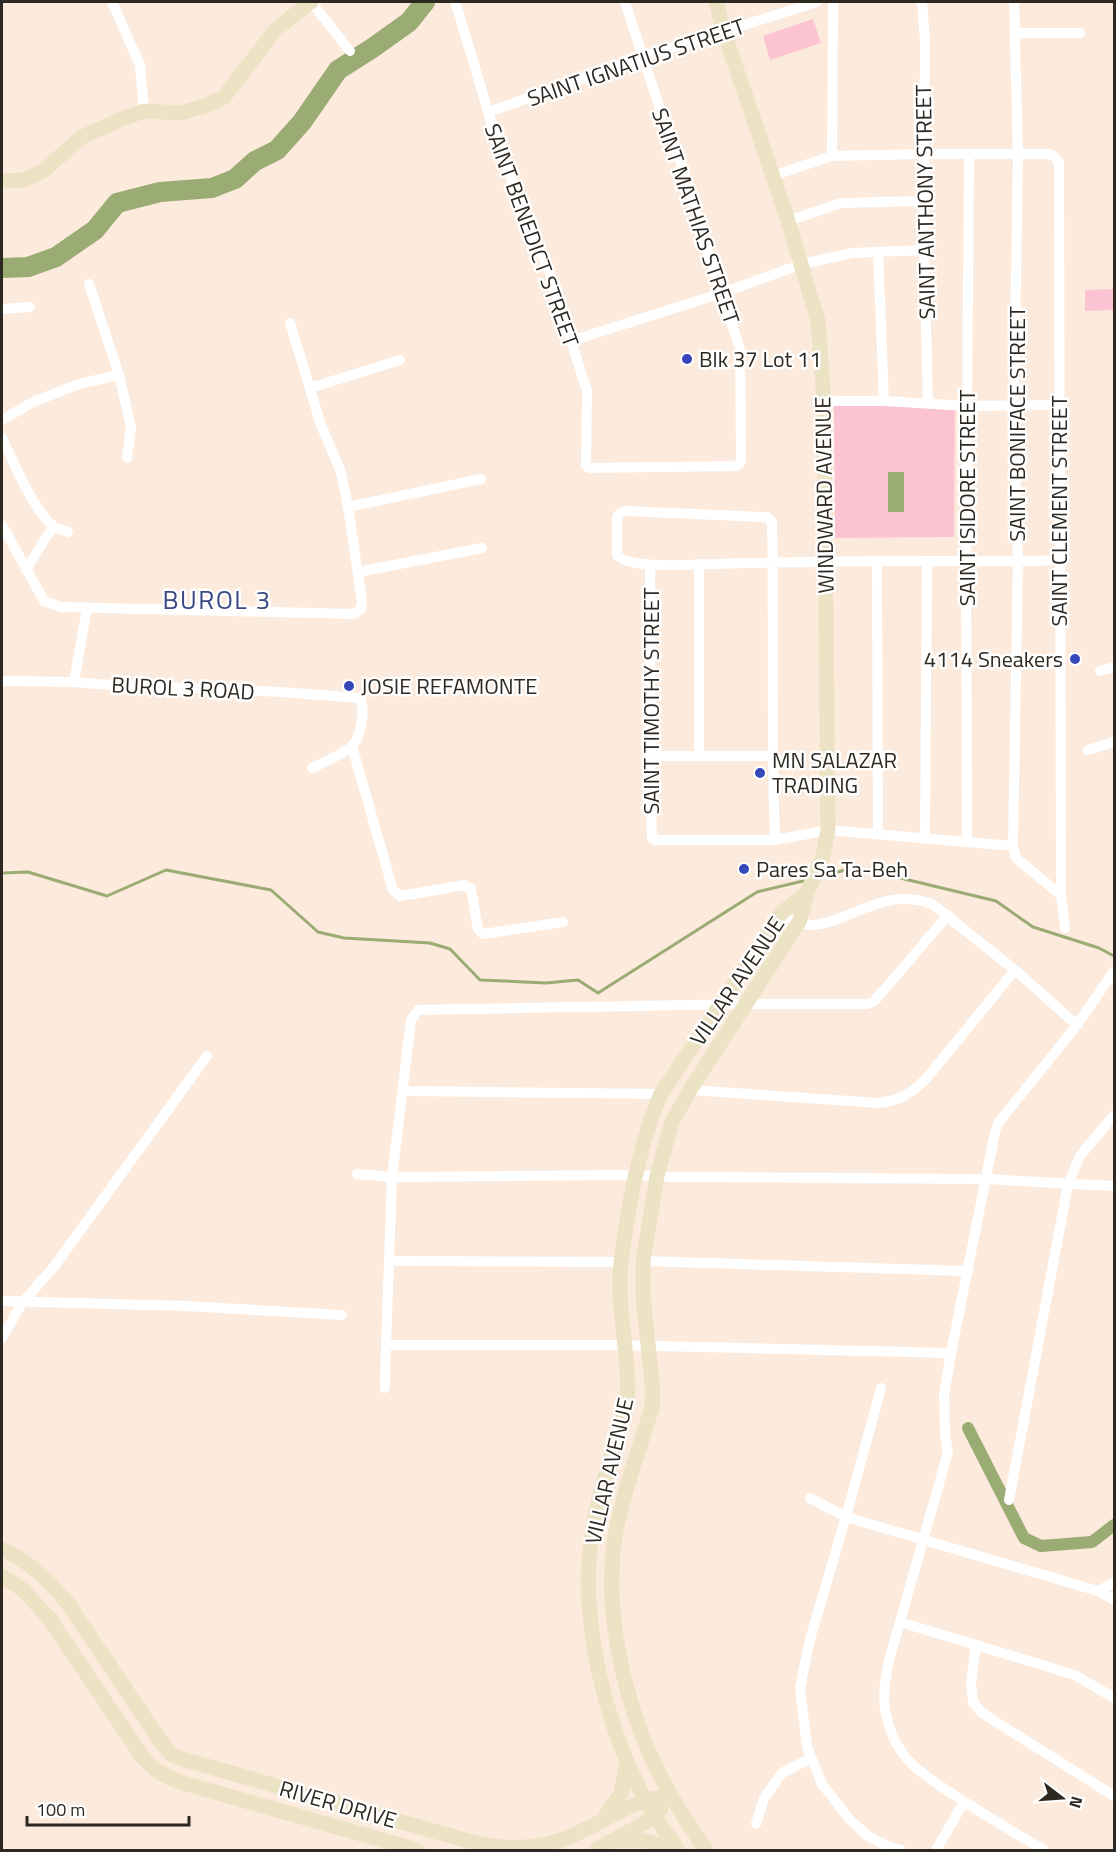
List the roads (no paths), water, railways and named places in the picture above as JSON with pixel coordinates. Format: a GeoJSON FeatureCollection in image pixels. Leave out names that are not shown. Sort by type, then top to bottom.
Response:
{"type":"FeatureCollection","features":[{"type":"Feature","properties":{"kind":"main road"},"geometry":{"type":"LineString","coordinates":[[2,181],[24,180],[43,171],[82,137],[124,118],[144,111],[180,113],[205,106],[224,97],[276,29],[311,2]]}},
{"type":"Feature","properties":{"kind":"main road","name":"WINDWARD AVENUE"},"geometry":{"type":"LineString","coordinates":[[716,2],[802,264],[818,321],[824,401],[828,834],[823,856],[807,893]]}},
{"type":"Feature","properties":{"kind":"main road","name":"VILLAR AVENUE"},"geometry":{"type":"LineString","coordinates":[[678,1850],[645,1800],[627,1761],[606,1701],[591,1613],[589,1570],[591,1540],[596,1512],[627,1403],[626,1345],[620,1294],[620,1262],[635,1174],[652,1115],[661,1094],[781,913],[807,893]]}},
{"type":"Feature","properties":{"kind":"main road","name":"VILLAR AVENUE"},"geometry":{"type":"LineString","coordinates":[[706,1851],[671,1796],[643,1738],[628,1694],[616,1635],[613,1563],[619,1517],[652,1407],[653,1391],[643,1297],[643,1261],[657,1176],[672,1122],[690,1090],[799,922],[807,893]]}},
{"type":"Feature","properties":{"kind":"main road","name":"RIVER DRIVE"},"geometry":{"type":"LineString","coordinates":[[2,1549],[32,1566],[56,1588],[159,1739],[171,1754],[179,1758],[491,1846],[516,1848],[543,1845],[570,1837],[645,1800],[671,1796]]}},
{"type":"Feature","properties":{"kind":"main road","name":"RIVER DRIVE"},"geometry":{"type":"LineString","coordinates":[[2,1576],[29,1596],[49,1618],[141,1755],[164,1776],[183,1784],[417,1851]]}},
{"type":"Feature","properties":{"kind":"main road"},"geometry":{"type":"LineString","coordinates":[[602,1821],[621,1794],[627,1761]]}},
{"type":"Feature","properties":{"kind":"main road"},"geometry":{"type":"LineString","coordinates":[[596,1851],[656,1817],[671,1796]]}},
{"type":"Feature","properties":{"kind":"main road"},"geometry":{"type":"LineString","coordinates":[[611,1842],[645,1840],[678,1850]]}},
{"type":"Feature","properties":{"kind":"street"},"geometry":{"type":"LineString","coordinates":[[112,2],[140,64],[144,111]]}},
{"type":"Feature","properties":{"kind":"street"},"geometry":{"type":"LineString","coordinates":[[311,2],[350,51]]}},
{"type":"Feature","properties":{"kind":"street","name":"SAINT MATHIAS STREET"},"geometry":{"type":"LineString","coordinates":[[589,468],[735,466],[741,460],[740,349],[704,241],[685,174],[642,57],[625,2]]}},
{"type":"Feature","properties":{"kind":"street","name":"SAINT IGNATIUS STREET"},"geometry":{"type":"LineString","coordinates":[[489,112],[642,57],[724,32],[788,6],[817,2]]}},
{"type":"Feature","properties":{"kind":"street"},"geometry":{"type":"LineString","coordinates":[[832,156],[833,2]]}},
{"type":"Feature","properties":{"kind":"street","name":"SAINT ANTHONY STREET"},"geometry":{"type":"LineString","coordinates":[[922,2],[925,40],[924,250],[928,403]]}},
{"type":"Feature","properties":{"kind":"street","name":"SAINT BONIFACE STREET"},"geometry":{"type":"LineString","coordinates":[[1013,846],[1018,561],[1014,406],[1018,154],[1014,2]]}},
{"type":"Feature","properties":{"kind":"street","name":"SAINT BENEDICT STREET"},"geometry":{"type":"LineString","coordinates":[[456,4],[489,112],[532,236],[547,265],[587,391],[586,461],[589,468]]}},
{"type":"Feature","properties":{"kind":"street"},"geometry":{"type":"LineString","coordinates":[[1016,33],[1080,33]]}},
{"type":"Feature","properties":{"kind":"street","name":"SAINT ISIDORE STREET"},"geometry":{"type":"LineString","coordinates":[[967,842],[966,562],[969,154]]}},
{"type":"Feature","properties":{"kind":"street"},"geometry":{"type":"LineString","coordinates":[[772,176],[832,156],[1018,154]]}},
{"type":"Feature","properties":{"kind":"street","name":"SAINT CLEMENT STREET"},"geometry":{"type":"LineString","coordinates":[[1018,154],[1049,154],[1059,162],[1061,895],[1065,928]]}},
{"type":"Feature","properties":{"kind":"street"},"geometry":{"type":"LineString","coordinates":[[788,221],[842,203],[924,201]]}},
{"type":"Feature","properties":{"kind":"street"},"geometry":{"type":"LineString","coordinates":[[571,341],[722,293],[802,264],[852,253],[924,250]]}},
{"type":"Feature","properties":{"kind":"street"},"geometry":{"type":"LineString","coordinates":[[878,252],[884,401]]}},
{"type":"Feature","properties":{"kind":"street"},"geometry":{"type":"LineString","coordinates":[[89,284],[119,375],[131,427],[127,458]]}},
{"type":"Feature","properties":{"kind":"street"},"geometry":{"type":"LineString","coordinates":[[2,309],[30,307]]}},
{"type":"Feature","properties":{"kind":"street"},"geometry":{"type":"LineString","coordinates":[[2,525],[44,601],[61,607],[354,614],[361,609],[348,507],[338,464],[321,425],[290,324]]}},
{"type":"Feature","properties":{"kind":"street"},"geometry":{"type":"LineString","coordinates":[[310,388],[400,360]]}},
{"type":"Feature","properties":{"kind":"street"},"geometry":{"type":"LineString","coordinates":[[2,420],[33,402],[80,384],[119,375]]}},
{"type":"Feature","properties":{"kind":"street"},"geometry":{"type":"LineString","coordinates":[[824,401],[884,401],[967,406],[1059,405]]}},
{"type":"Feature","properties":{"kind":"street"},"geometry":{"type":"LineString","coordinates":[[2,438],[29,494],[53,526],[68,532]]}},
{"type":"Feature","properties":{"kind":"street"},"geometry":{"type":"LineString","coordinates":[[348,507],[481,479]]}},
{"type":"Feature","properties":{"kind":"street"},"geometry":{"type":"LineString","coordinates":[[1060,560],[825,562],[773,563],[699,564],[650,565],[623,560],[617,555],[617,518],[624,511],[767,517],[772,522],[773,563],[772,756],[775,840],[828,834],[878,834],[1013,846],[1016,858],[1061,895]]}},
{"type":"Feature","properties":{"kind":"street"},"geometry":{"type":"LineString","coordinates":[[26,570],[53,526]]}},
{"type":"Feature","properties":{"kind":"street"},"geometry":{"type":"LineString","coordinates":[[358,572],[483,548]]}},
{"type":"Feature","properties":{"kind":"street"},"geometry":{"type":"LineString","coordinates":[[925,839],[927,561]]}},
{"type":"Feature","properties":{"kind":"street"},"geometry":{"type":"LineString","coordinates":[[877,562],[878,834]]}},
{"type":"Feature","properties":{"kind":"street"},"geometry":{"type":"LineString","coordinates":[[699,564],[699,756]]}},
{"type":"Feature","properties":{"kind":"street","name":"SAINT TIMOTHY STREET"},"geometry":{"type":"LineString","coordinates":[[650,565],[652,838],[655,840],[775,840]]}},
{"type":"Feature","properties":{"kind":"street"},"geometry":{"type":"LineString","coordinates":[[74,682],[87,608]]}},
{"type":"Feature","properties":{"kind":"street"},"geometry":{"type":"LineString","coordinates":[[1100,671],[1114,667]]}},
{"type":"Feature","properties":{"kind":"street","name":"BUROL 3 ROAD"},"geometry":{"type":"LineString","coordinates":[[2,681],[74,682],[355,696],[360,698],[362,703],[362,719],[358,736],[352,746]]}},
{"type":"Feature","properties":{"kind":"street"},"geometry":{"type":"LineString","coordinates":[[1088,750],[1114,742]]}},
{"type":"Feature","properties":{"kind":"street"},"geometry":{"type":"LineString","coordinates":[[312,768],[352,746],[395,893],[400,896],[468,886],[471,889],[478,929],[483,934],[563,922]]}},
{"type":"Feature","properties":{"kind":"street"},"geometry":{"type":"LineString","coordinates":[[650,756],[772,756]]}},
{"type":"Feature","properties":{"kind":"street"},"geometry":{"type":"LineString","coordinates":[[781,913],[799,922],[813,925],[833,921],[881,902],[896,899],[920,900],[932,904],[1015,970],[1077,1025]]}},
{"type":"Feature","properties":{"kind":"street"},"geometry":{"type":"LineString","coordinates":[[385,1388],[392,1177],[411,1020],[418,1010],[428,1008],[867,1004],[873,1002],[948,915]]}},
{"type":"Feature","properties":{"kind":"street"},"geometry":{"type":"LineString","coordinates":[[690,1090],[879,1103],[894,1101],[911,1094],[926,1079],[1015,970]]}},
{"type":"Feature","properties":{"kind":"street"},"geometry":{"type":"LineString","coordinates":[[1044,1851],[964,1802],[924,1775],[909,1761],[890,1728],[884,1705],[885,1684],[948,1452],[943,1409],[951,1353],[992,1143],[999,1122],[1077,1025],[1114,972]]}},
{"type":"Feature","properties":{"kind":"street"},"geometry":{"type":"LineString","coordinates":[[2,1338],[22,1303],[53,1268],[207,1056]]}},
{"type":"Feature","properties":{"kind":"street"},"geometry":{"type":"LineString","coordinates":[[403,1091],[661,1094]]}},
{"type":"Feature","properties":{"kind":"street"},"geometry":{"type":"LineString","coordinates":[[1009,1500],[1068,1184],[1080,1156],[1114,1115]]}},
{"type":"Feature","properties":{"kind":"street"},"geometry":{"type":"LineString","coordinates":[[357,1174],[392,1177],[635,1174],[985,1179],[1114,1185]]}},
{"type":"Feature","properties":{"kind":"street"},"geometry":{"type":"LineString","coordinates":[[390,1261],[620,1262]]}},
{"type":"Feature","properties":{"kind":"street"},"geometry":{"type":"LineString","coordinates":[[643,1261],[968,1271]]}},
{"type":"Feature","properties":{"kind":"street"},"geometry":{"type":"LineString","coordinates":[[2,1301],[186,1306],[342,1315]]}},
{"type":"Feature","properties":{"kind":"street"},"geometry":{"type":"LineString","coordinates":[[386,1345],[626,1345],[951,1353]]}},
{"type":"Feature","properties":{"kind":"street"},"geometry":{"type":"LineString","coordinates":[[881,1388],[810,1639],[800,1688],[807,1747],[822,1784],[850,1820],[868,1836],[901,1851]]}},
{"type":"Feature","properties":{"kind":"street"},"geometry":{"type":"LineString","coordinates":[[810,1498],[846,1517],[1098,1591],[1114,1600]]}},
{"type":"Feature","properties":{"kind":"street"},"geometry":{"type":"LineString","coordinates":[[1098,1591],[1114,1583]]}},
{"type":"Feature","properties":{"kind":"street"},"geometry":{"type":"LineString","coordinates":[[900,1622],[1075,1675],[1114,1698]]}},
{"type":"Feature","properties":{"kind":"street"},"geometry":{"type":"LineString","coordinates":[[976,1645],[971,1684],[973,1702],[982,1713],[1114,1796]]}},
{"type":"Feature","properties":{"kind":"street"},"geometry":{"type":"LineString","coordinates":[[756,1824],[764,1798],[782,1773],[811,1758]]}},
{"type":"Feature","properties":{"kind":"street"},"geometry":{"type":"LineString","coordinates":[[936,1851],[964,1802]]}},
{"type":"Feature","properties":{"kind":"waterway"},"geometry":{"type":"LineString","coordinates":[[2,268],[28,267],[56,257],[95,230],[117,203],[160,192],[212,188],[235,179],[255,161],[277,150],[302,122],[338,70],[409,22],[425,2]]}},
{"type":"Feature","properties":{"kind":"waterway"},"geometry":{"type":"LineString","coordinates":[[819,877],[849,869],[892,876],[996,901],[1033,927],[1099,948],[1114,956]]}},
{"type":"Feature","properties":{"kind":"waterway"},"geometry":{"type":"LineString","coordinates":[[2,873],[28,872],[107,896],[166,870],[271,890],[318,932],[344,938],[430,943],[450,949],[480,980],[546,983],[578,980],[598,993],[757,892],[807,880]]}},
{"type":"Feature","properties":{"kind":"waterway"},"geometry":{"type":"LineString","coordinates":[[968,1428],[1024,1538],[1041,1546],[1092,1542],[1114,1525]]}},
{"type":"Feature","properties":{"kind":"place","name":"Blk 37 Lot 11"},"geometry":{"type":"Point","coordinates":[687,359]}},
{"type":"Feature","properties":{"kind":"place","name":"4114 Sneakers"},"geometry":{"type":"Point","coordinates":[1075,659]}},
{"type":"Feature","properties":{"kind":"place","name":"JOSIE REFAMONTE"},"geometry":{"type":"Point","coordinates":[349,686]}},
{"type":"Feature","properties":{"kind":"place","name":"MN SALAZAR TRADING"},"geometry":{"type":"Point","coordinates":[760,773]}},
{"type":"Feature","properties":{"kind":"place","name":"Pares Sa Ta-Beh"},"geometry":{"type":"Point","coordinates":[744,869]}},
{"type":"Feature","properties":{"kind":"district","name":"BUROL 3"},"geometry":{"type":"Point","coordinates":[217,599]}}]}
